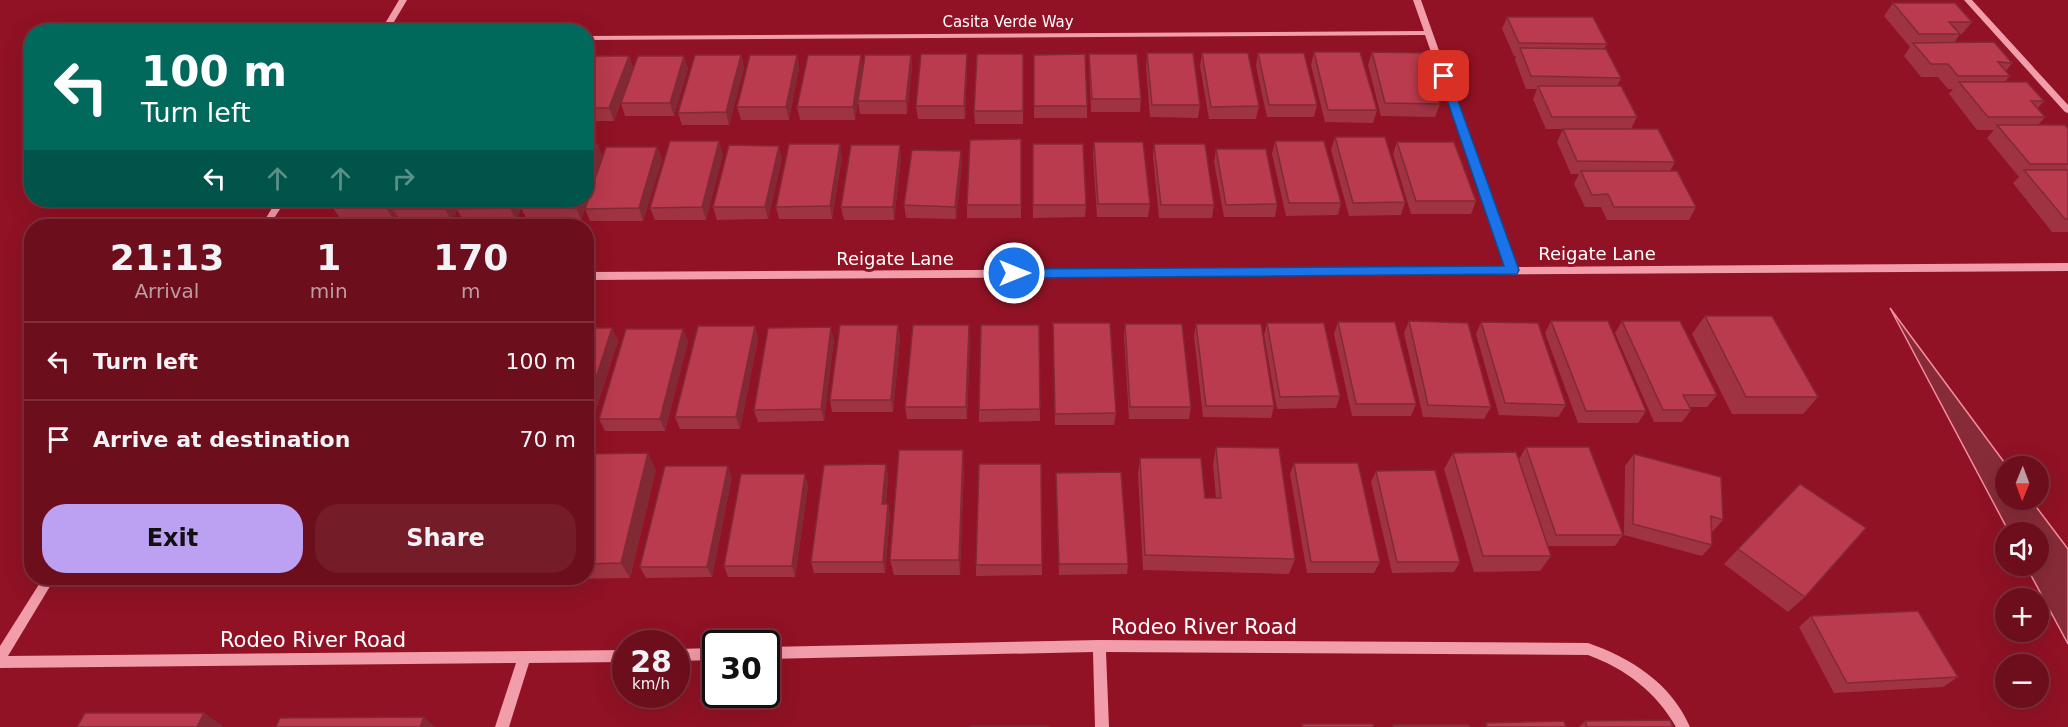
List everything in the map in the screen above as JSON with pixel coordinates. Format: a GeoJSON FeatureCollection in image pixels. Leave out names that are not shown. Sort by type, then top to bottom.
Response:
{"type":"FeatureCollection","features":[{"type":"Feature","properties":{"kind":"street"},"geometry":{"type":"LineString","coordinates":[[389,24],[403,0]]}},
{"type":"Feature","properties":{"kind":"street"},"geometry":{"type":"LineString","coordinates":[[1417,0],[1512,270]]}},
{"type":"Feature","properties":{"kind":"street"},"geometry":{"type":"LineString","coordinates":[[1968,0],[2068,110]]}},
{"type":"Feature","properties":{"kind":"street","name":"Casita Verde Way"},"geometry":{"type":"LineString","coordinates":[[594,38],[1429,33]]}},
{"type":"Feature","properties":{"kind":"street","name":"Reigate Lane"},"geometry":{"type":"LineString","coordinates":[[594,276],[2068,267]]}},
{"type":"Feature","properties":{"kind":"street"},"geometry":{"type":"LineString","coordinates":[[0,657],[45,585]]}},
{"type":"Feature","properties":{"kind":"street"},"geometry":{"type":"LineString","coordinates":[[1099,646],[1102,727]]}},
{"type":"Feature","properties":{"kind":"street","name":"Rodeo River Road"},"geometry":{"type":"LineString","coordinates":[[780,653],[1099,646],[1558,647],[1588,649],[1612,657],[1636,671],[1661,694],[1683,727]]}},
{"type":"Feature","properties":{"kind":"street","name":"Rodeo River Road"},"geometry":{"type":"LineString","coordinates":[[0,662],[612,656]]}},
{"type":"Feature","properties":{"kind":"street"},"geometry":{"type":"LineString","coordinates":[[502,727],[524,658]]}},
{"type":"Feature","properties":{"kind":"shaded area"},"geometry":{"type":"Polygon","coordinates":[[[1890,308],[2000,456],[1995,456],[1995,506],[1890,308]]]}},
{"type":"Feature","properties":{"kind":"shaded area"},"geometry":{"type":"Polygon","coordinates":[[[1997,510],[2039,510],[2048,522],[2004,522],[1997,510]]]}},
{"type":"Feature","properties":{"kind":"shaded area"},"geometry":{"type":"Polygon","coordinates":[[[2049,524],[2068,549],[2068,644],[2049,609],[2049,588],[2038,588],[2031,576],[2049,576],[2049,524]]]}},
{"type":"Feature","properties":{"kind":"building"},"geometry":{"type":"Polygon","coordinates":[[[1893,3],[1955,3],[1972,22],[1949,22],[1960,34],[1919,34],[1893,3]]]}},
{"type":"Feature","properties":{"kind":"building"},"geometry":{"type":"Polygon","coordinates":[[[1507,17],[1593,17],[1607,44],[1519,43],[1507,17]]]}},
{"type":"Feature","properties":{"kind":"building"},"geometry":{"type":"Polygon","coordinates":[[[1994,42],[2012,63],[1998,62],[2010,76],[1958,76],[1948,64],[1931,64],[1913,43],[1994,42]]]}},
{"type":"Feature","properties":{"kind":"building"},"geometry":{"type":"Polygon","coordinates":[[[1520,48],[1606,49],[1621,78],[1531,76],[1520,48]]]}},
{"type":"Feature","properties":{"kind":"building"},"geometry":{"type":"Polygon","coordinates":[[[1314,52],[1360,52],[1377,110],[1328,110],[1314,52]]]}},
{"type":"Feature","properties":{"kind":"building"},"geometry":{"type":"Polygon","coordinates":[[[1372,52],[1424,53],[1440,104],[1385,103],[1372,52]]]}},
{"type":"Feature","properties":{"kind":"building"},"geometry":{"type":"Polygon","coordinates":[[[1147,53],[1193,53],[1200,105],[1152,105],[1147,53]]]}},
{"type":"Feature","properties":{"kind":"building"},"geometry":{"type":"Polygon","coordinates":[[[1202,53],[1248,53],[1259,106],[1211,107],[1202,53]]]}},
{"type":"Feature","properties":{"kind":"building"},"geometry":{"type":"Polygon","coordinates":[[[1258,53],[1304,53],[1317,105],[1269,105],[1258,53]]]}},
{"type":"Feature","properties":{"kind":"building"},"geometry":{"type":"Polygon","coordinates":[[[921,54],[967,54],[964,106],[916,106],[921,54]]]}},
{"type":"Feature","properties":{"kind":"building"},"geometry":{"type":"Polygon","coordinates":[[[977,54],[1023,54],[1023,111],[974,111],[977,54]]]}},
{"type":"Feature","properties":{"kind":"building"},"geometry":{"type":"Polygon","coordinates":[[[1085,54],[1087,106],[1034,106],[1034,55],[1085,54]]]}},
{"type":"Feature","properties":{"kind":"building"},"geometry":{"type":"Polygon","coordinates":[[[1089,54],[1137,54],[1141,99],[1092,99],[1089,54]]]}},
{"type":"Feature","properties":{"kind":"building"},"geometry":{"type":"Polygon","coordinates":[[[695,55],[741,55],[726,112],[678,113],[695,55]]]}},
{"type":"Feature","properties":{"kind":"building"},"geometry":{"type":"Polygon","coordinates":[[[750,55],[797,55],[786,107],[737,107],[750,55]]]}},
{"type":"Feature","properties":{"kind":"building"},"geometry":{"type":"Polygon","coordinates":[[[808,55],[861,55],[853,107],[797,107],[808,55]]]}},
{"type":"Feature","properties":{"kind":"building"},"geometry":{"type":"Polygon","coordinates":[[[865,55],[911,55],[906,101],[858,101],[865,55]]]}},
{"type":"Feature","properties":{"kind":"building"},"geometry":{"type":"Polygon","coordinates":[[[594,56],[629,56],[609,108],[594,108],[594,56]]]}},
{"type":"Feature","properties":{"kind":"building"},"geometry":{"type":"Polygon","coordinates":[[[638,56],[684,56],[670,103],[621,103],[638,56]]]}},
{"type":"Feature","properties":{"kind":"building"},"geometry":{"type":"Polygon","coordinates":[[[1959,82],[2027,82],[2044,101],[2031,101],[2045,117],[1988,117],[1959,82]]]}},
{"type":"Feature","properties":{"kind":"building"},"geometry":{"type":"Polygon","coordinates":[[[1538,86],[1621,86],[1637,117],[1552,117],[1538,86]]]}},
{"type":"Feature","properties":{"kind":"building"},"geometry":{"type":"Polygon","coordinates":[[[1997,125],[2065,125],[2068,129],[2068,164],[2030,164],[1997,125]]]}},
{"type":"Feature","properties":{"kind":"building"},"geometry":{"type":"Polygon","coordinates":[[[1563,129],[1658,129],[1675,162],[1577,161],[1563,129]]]}},
{"type":"Feature","properties":{"kind":"building"},"geometry":{"type":"Polygon","coordinates":[[[1335,137],[1385,137],[1405,202],[1353,203],[1335,137]]]}},
{"type":"Feature","properties":{"kind":"building"},"geometry":{"type":"Polygon","coordinates":[[[1021,139],[1021,205],[967,205],[970,140],[1021,139]]]}},
{"type":"Feature","properties":{"kind":"building"},"geometry":{"type":"Polygon","coordinates":[[[670,141],[719,141],[702,207],[650,208],[670,141]]]}},
{"type":"Feature","properties":{"kind":"building"},"geometry":{"type":"Polygon","coordinates":[[[1275,141],[1324,141],[1341,203],[1289,203],[1275,141]]]}},
{"type":"Feature","properties":{"kind":"building"},"geometry":{"type":"Polygon","coordinates":[[[1094,142],[1143,142],[1150,204],[1098,204],[1094,142]]]}},
{"type":"Feature","properties":{"kind":"building"},"geometry":{"type":"Polygon","coordinates":[[[1397,142],[1454,142],[1476,201],[1416,201],[1397,142]]]}},
{"type":"Feature","properties":{"kind":"building"},"geometry":{"type":"Polygon","coordinates":[[[789,144],[840,144],[830,206],[776,207],[789,144]]]}},
{"type":"Feature","properties":{"kind":"building"},"geometry":{"type":"Polygon","coordinates":[[[1033,144],[1083,144],[1086,205],[1033,205],[1033,144]]]}},
{"type":"Feature","properties":{"kind":"building"},"geometry":{"type":"Polygon","coordinates":[[[1154,144],[1205,144],[1214,205],[1161,205],[1154,144]]]}},
{"type":"Feature","properties":{"kind":"building"},"geometry":{"type":"Polygon","coordinates":[[[729,145],[779,146],[765,207],[713,207],[729,145]]]}},
{"type":"Feature","properties":{"kind":"building"},"geometry":{"type":"Polygon","coordinates":[[[851,145],[900,145],[893,207],[841,207],[851,145]]]}},
{"type":"Feature","properties":{"kind":"building"},"geometry":{"type":"Polygon","coordinates":[[[606,147],[657,147],[639,208],[585,209],[586,207],[594,207],[594,182],[606,147]]]}},
{"type":"Feature","properties":{"kind":"building"},"geometry":{"type":"Polygon","coordinates":[[[1216,149],[1266,149],[1277,204],[1226,205],[1216,149]]]}},
{"type":"Feature","properties":{"kind":"building"},"geometry":{"type":"Polygon","coordinates":[[[912,150],[961,151],[955,207],[904,205],[912,150]]]}},
{"type":"Feature","properties":{"kind":"building"},"geometry":{"type":"Polygon","coordinates":[[[2024,170],[2068,170],[2068,219],[2065,219],[2024,170]]]}},
{"type":"Feature","properties":{"kind":"building"},"geometry":{"type":"Polygon","coordinates":[[[1581,171],[1677,171],[1696,207],[1614,207],[1608,194],[1592,195],[1581,171]]]}},
{"type":"Feature","properties":{"kind":"building"},"geometry":{"type":"Polygon","coordinates":[[[334,207],[386,207],[386,208],[334,207]]]}},
{"type":"Feature","properties":{"kind":"building"},"geometry":{"type":"Polygon","coordinates":[[[394,207],[446,207],[445,209],[393,209],[394,207]]]}},
{"type":"Feature","properties":{"kind":"building"},"geometry":{"type":"Polygon","coordinates":[[[458,207],[510,207],[510,208],[457,209],[458,207]]]}},
{"type":"Feature","properties":{"kind":"building"},"geometry":{"type":"Polygon","coordinates":[[[522,207],[576,207],[576,208],[522,207]]]}},
{"type":"Feature","properties":{"kind":"building"},"geometry":{"type":"Polygon","coordinates":[[[1705,316],[1772,316],[1818,397],[1746,397],[1705,316]]]}},
{"type":"Feature","properties":{"kind":"building"},"geometry":{"type":"Polygon","coordinates":[[[1409,321],[1468,323],[1491,407],[1428,405],[1409,321]]]}},
{"type":"Feature","properties":{"kind":"building"},"geometry":{"type":"Polygon","coordinates":[[[1551,321],[1608,321],[1646,411],[1586,411],[1551,321]]]}},
{"type":"Feature","properties":{"kind":"building"},"geometry":{"type":"Polygon","coordinates":[[[1622,321],[1680,321],[1717,395],[1683,395],[1691,410],[1663,410],[1622,321]]]}},
{"type":"Feature","properties":{"kind":"building"},"geometry":{"type":"Polygon","coordinates":[[[1338,322],[1395,322],[1416,404],[1356,404],[1338,322]]]}},
{"type":"Feature","properties":{"kind":"building"},"geometry":{"type":"Polygon","coordinates":[[[1481,322],[1538,323],[1566,405],[1505,403],[1481,322]]]}},
{"type":"Feature","properties":{"kind":"building"},"geometry":{"type":"Polygon","coordinates":[[[1053,323],[1110,323],[1116,413],[1055,414],[1053,323]]]}},
{"type":"Feature","properties":{"kind":"building"},"geometry":{"type":"Polygon","coordinates":[[[1267,323],[1324,323],[1340,396],[1280,397],[1267,323]]]}},
{"type":"Feature","properties":{"kind":"building"},"geometry":{"type":"Polygon","coordinates":[[[1125,324],[1182,324],[1191,407],[1130,407],[1125,324]]]}},
{"type":"Feature","properties":{"kind":"building"},"geometry":{"type":"Polygon","coordinates":[[[1196,324],[1261,324],[1274,406],[1206,406],[1196,324]]]}},
{"type":"Feature","properties":{"kind":"building"},"geometry":{"type":"Polygon","coordinates":[[[840,325],[898,325],[891,400],[830,400],[840,325]]]}},
{"type":"Feature","properties":{"kind":"building"},"geometry":{"type":"Polygon","coordinates":[[[913,325],[969,325],[966,407],[905,407],[913,325]]]}},
{"type":"Feature","properties":{"kind":"building"},"geometry":{"type":"Polygon","coordinates":[[[981,325],[1039,325],[1040,409],[979,410],[981,325]]]}},
{"type":"Feature","properties":{"kind":"building"},"geometry":{"type":"Polygon","coordinates":[[[698,326],[755,326],[736,417],[675,417],[698,326]]]}},
{"type":"Feature","properties":{"kind":"building"},"geometry":{"type":"Polygon","coordinates":[[[831,327],[821,409],[754,410],[768,328],[831,327]]]}},
{"type":"Feature","properties":{"kind":"building"},"geometry":{"type":"Polygon","coordinates":[[[594,328],[612,328],[594,384],[594,328]]]}},
{"type":"Feature","properties":{"kind":"building"},"geometry":{"type":"Polygon","coordinates":[[[626,329],[683,329],[660,419],[599,419],[626,329]]]}},
{"type":"Feature","properties":{"kind":"building"},"geometry":{"type":"Polygon","coordinates":[[[1216,447],[1279,448],[1295,559],[1145,555],[1140,458],[1201,458],[1205,498],[1221,498],[1216,447]]]}},
{"type":"Feature","properties":{"kind":"building"},"geometry":{"type":"Polygon","coordinates":[[[1526,447],[1589,447],[1623,535],[1556,535],[1526,447]]]}},
{"type":"Feature","properties":{"kind":"building"},"geometry":{"type":"Polygon","coordinates":[[[899,450],[963,450],[959,560],[890,560],[899,450]]]}},
{"type":"Feature","properties":{"kind":"building"},"geometry":{"type":"Polygon","coordinates":[[[1516,452],[1551,556],[1483,556],[1453,453],[1516,452]]]}},
{"type":"Feature","properties":{"kind":"building"},"geometry":{"type":"Polygon","coordinates":[[[648,453],[621,563],[594,564],[594,454],[648,453]]]}},
{"type":"Feature","properties":{"kind":"building"},"geometry":{"type":"Polygon","coordinates":[[[1634,454],[1721,477],[1723,520],[1711,516],[1712,545],[1633,524],[1634,454]]]}},
{"type":"Feature","properties":{"kind":"building"},"geometry":{"type":"Polygon","coordinates":[[[1294,463],[1358,463],[1380,562],[1311,562],[1294,463]]]}},
{"type":"Feature","properties":{"kind":"building"},"geometry":{"type":"Polygon","coordinates":[[[886,464],[882,504],[888,504],[883,562],[811,562],[824,465],[886,464]]]}},
{"type":"Feature","properties":{"kind":"building"},"geometry":{"type":"Polygon","coordinates":[[[979,464],[1041,464],[1042,565],[976,565],[979,464]]]}},
{"type":"Feature","properties":{"kind":"building"},"geometry":{"type":"Polygon","coordinates":[[[665,466],[728,466],[707,567],[640,567],[665,466]]]}},
{"type":"Feature","properties":{"kind":"building"},"geometry":{"type":"Polygon","coordinates":[[[1435,470],[1460,562],[1397,562],[1376,471],[1435,470]]]}},
{"type":"Feature","properties":{"kind":"building"},"geometry":{"type":"Polygon","coordinates":[[[1121,472],[1128,564],[1059,564],[1056,473],[1121,472]]]}},
{"type":"Feature","properties":{"kind":"building"},"geometry":{"type":"Polygon","coordinates":[[[741,474],[805,474],[792,566],[724,566],[741,474]]]}},
{"type":"Feature","properties":{"kind":"building"},"geometry":{"type":"Polygon","coordinates":[[[1800,484],[1866,528],[1805,597],[1738,549],[1800,484]]]}},
{"type":"Feature","properties":{"kind":"building"},"geometry":{"type":"Polygon","coordinates":[[[1918,611],[1958,677],[1847,683],[1811,616],[1918,611]]]}},
{"type":"Feature","properties":{"kind":"building"},"geometry":{"type":"Polygon","coordinates":[[[85,713],[204,713],[197,727],[77,727],[85,713]]]}},
{"type":"Feature","properties":{"kind":"building"},"geometry":{"type":"Polygon","coordinates":[[[424,717],[420,727],[276,727],[280,718],[424,717]]]}},
{"type":"Feature","properties":{"kind":"building"},"geometry":{"type":"Polygon","coordinates":[[[1670,720],[1673,727],[1587,727],[1585,721],[1670,720]]]}},
{"type":"Feature","properties":{"kind":"building"},"geometry":{"type":"Polygon","coordinates":[[[1564,721],[1566,727],[1487,727],[1486,723],[1564,721]]]}},
{"type":"Feature","properties":{"kind":"building"},"geometry":{"type":"Polygon","coordinates":[[[1302,724],[1373,724],[1374,727],[1303,727],[1302,724]]]}},
{"type":"Feature","properties":{"kind":"building"},"geometry":{"type":"Polygon","coordinates":[[[1393,725],[1469,725],[1470,727],[1394,727],[1393,725]]]}},
{"type":"Feature","properties":{"kind":"building"},"geometry":{"type":"Polygon","coordinates":[[[1049,726],[1049,727],[971,727],[1049,726]]]}},
{"type":"Feature","properties":{"kind":"route"},"geometry":{"type":"LineString","coordinates":[[1014,273],[1512,270],[1444,76]]}}]}
